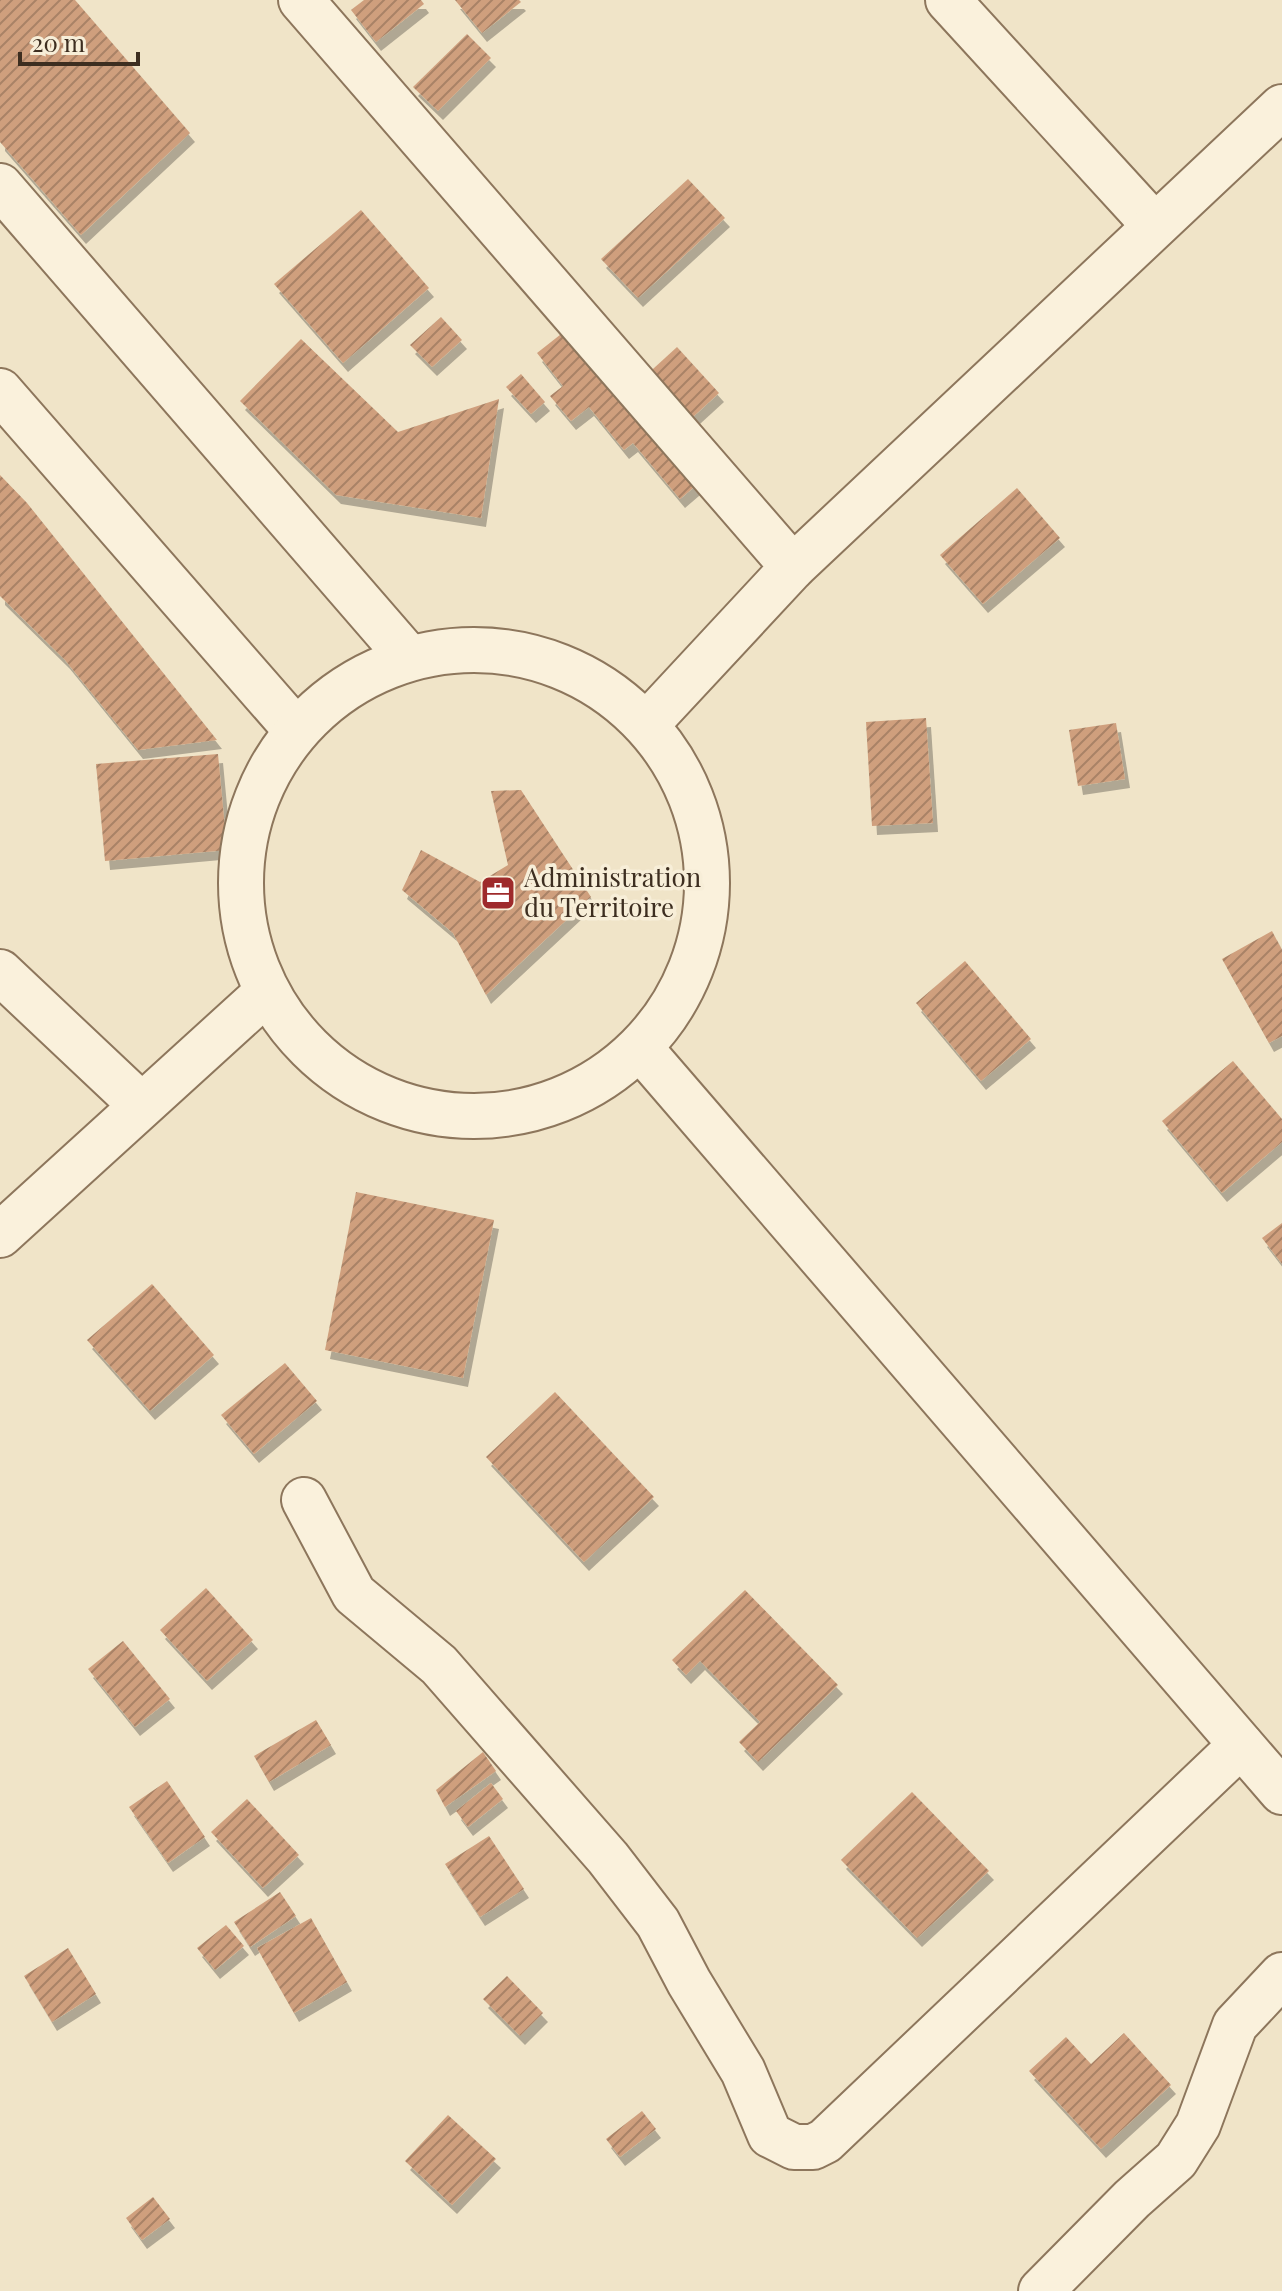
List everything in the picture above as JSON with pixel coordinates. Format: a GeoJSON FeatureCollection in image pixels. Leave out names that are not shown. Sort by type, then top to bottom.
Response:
{"type":"FeatureCollection","features":[{"type":"Feature","properties":{"kind":"street"},"geometry":{"type":"LineString","coordinates":[[301,0],[793,567]]}},
{"type":"Feature","properties":{"kind":"street"},"geometry":{"type":"LineString","coordinates":[[948,0],[1153,224]]}},
{"type":"Feature","properties":{"kind":"street"},"geometry":{"type":"LineString","coordinates":[[646,725],[793,567],[1153,224],[1282,107]]}},
{"type":"Feature","properties":{"kind":"street"},"geometry":{"type":"LineString","coordinates":[[0,186],[409,658]]}},
{"type":"Feature","properties":{"kind":"street"},"geometry":{"type":"LineString","coordinates":[[0,391],[296,730]]}},
{"type":"Feature","properties":{"kind":"street"},"geometry":{"type":"LineString","coordinates":[[473,649],[537,658],[596,684],[646,725],[687,784],[707,853],[706,924],[683,992],[641,1049],[582,1092],[512,1115],[440,1115],[370,1093],[310,1051],[266,993],[243,927],[240,856],[258,789],[296,730],[347,686],[409,658],[473,649]]}},
{"type":"Feature","properties":{"kind":"street"},"geometry":{"type":"LineString","coordinates":[[0,972],[140,1104]]}},
{"type":"Feature","properties":{"kind":"street"},"geometry":{"type":"LineString","coordinates":[[0,1235],[140,1104],[266,993]]}},
{"type":"Feature","properties":{"kind":"street"},"geometry":{"type":"LineString","coordinates":[[641,1049],[1282,1792]]}},
{"type":"Feature","properties":{"kind":"street"},"geometry":{"type":"LineString","coordinates":[[304,1500],[354,1594],[439,1665],[608,1858],[658,1923],[689,1982],[743,2071],[770,2135],[794,2147],[813,2147],[825,2141],[1241,1745]]}},
{"type":"Feature","properties":{"kind":"street"},"geometry":{"type":"LineString","coordinates":[[1041,2291],[1176,2160],[1198,2125],[1235,2025],[1282,1975]]}},
{"type":"Feature","properties":{"kind":"building"},"geometry":{"type":"Polygon","coordinates":[[[0,0],[75,0],[190,133],[81,235],[0,142],[0,0]]]}},
{"type":"Feature","properties":{"kind":"building"},"geometry":{"type":"Polygon","coordinates":[[[364,0],[421,0],[424,4],[376,42],[351,10],[364,0]]]}},
{"type":"Feature","properties":{"kind":"building"},"geometry":{"type":"Polygon","coordinates":[[[455,0],[519,0],[521,2],[482,33],[455,0]]]}},
{"type":"Feature","properties":{"kind":"building"},"geometry":{"type":"Polygon","coordinates":[[[467,34],[491,58],[438,111],[413,87],[467,34]]]}},
{"type":"Feature","properties":{"kind":"building"},"geometry":{"type":"Polygon","coordinates":[[[688,179],[725,218],[638,298],[601,259],[688,179]]]}},
{"type":"Feature","properties":{"kind":"building"},"geometry":{"type":"Polygon","coordinates":[[[361,210],[429,288],[343,363],[274,284],[361,210]]]}},
{"type":"Feature","properties":{"kind":"building"},"geometry":{"type":"Polygon","coordinates":[[[441,317],[462,340],[432,367],[410,345],[441,317]]]}},
{"type":"Feature","properties":{"kind":"building"},"geometry":{"type":"Polygon","coordinates":[[[565,331],[701,481],[680,499],[633,443],[624,450],[589,407],[571,421],[550,396],[563,386],[537,353],[565,331]]]}},
{"type":"Feature","properties":{"kind":"building"},"geometry":{"type":"Polygon","coordinates":[[[301,339],[398,432],[499,399],[481,518],[336,495],[240,401],[301,339]]]}},
{"type":"Feature","properties":{"kind":"building"},"geometry":{"type":"Polygon","coordinates":[[[677,347],[719,393],[684,425],[642,379],[677,347]]]}},
{"type":"Feature","properties":{"kind":"building"},"geometry":{"type":"Polygon","coordinates":[[[521,374],[545,402],[531,414],[506,387],[521,374]]]}},
{"type":"Feature","properties":{"kind":"building"},"geometry":{"type":"Polygon","coordinates":[[[0,475],[27,503],[217,740],[138,750],[65,660],[0,596],[0,475]]]}},
{"type":"Feature","properties":{"kind":"building"},"geometry":{"type":"Polygon","coordinates":[[[1017,488],[1060,538],[983,604],[940,555],[1017,488]]]}},
{"type":"Feature","properties":{"kind":"building"},"geometry":{"type":"Polygon","coordinates":[[[926,718],[933,823],[872,826],[866,722],[926,718]]]}},
{"type":"Feature","properties":{"kind":"building"},"geometry":{"type":"Polygon","coordinates":[[[1116,723],[1125,779],[1078,786],[1069,730],[1116,723]]]}},
{"type":"Feature","properties":{"kind":"building"},"geometry":{"type":"Polygon","coordinates":[[[218,754],[227,850],[105,861],[96,764],[218,754]]]}},
{"type":"Feature","properties":{"kind":"building","name":"Administration du Territoire"},"geometry":{"type":"Polygon","coordinates":[[[521,790],[591,897],[486,995],[453,933],[402,890],[421,850],[480,882],[508,865],[491,791],[521,790]]]}},
{"type":"Feature","properties":{"kind":"building"},"geometry":{"type":"Polygon","coordinates":[[[1272,931],[1282,950],[1282,1036],[1269,1043],[1222,959],[1272,931]]]}},
{"type":"Feature","properties":{"kind":"building"},"geometry":{"type":"Polygon","coordinates":[[[965,961],[1031,1039],[981,1081],[916,1003],[965,961]]]}},
{"type":"Feature","properties":{"kind":"building"},"geometry":{"type":"Polygon","coordinates":[[[1233,1061],[1282,1119],[1282,1142],[1222,1193],[1162,1121],[1233,1061]]]}},
{"type":"Feature","properties":{"kind":"building"},"geometry":{"type":"Polygon","coordinates":[[[356,1192],[494,1220],[463,1378],[325,1350],[356,1192]]]}},
{"type":"Feature","properties":{"kind":"building"},"geometry":{"type":"Polygon","coordinates":[[[1282,1223],[1282,1264],[1262,1238],[1282,1223]]]}},
{"type":"Feature","properties":{"kind":"building"},"geometry":{"type":"Polygon","coordinates":[[[152,1284],[214,1355],[150,1411],[87,1340],[152,1284]]]}},
{"type":"Feature","properties":{"kind":"building"},"geometry":{"type":"Polygon","coordinates":[[[285,1363],[317,1401],[254,1454],[221,1415],[285,1363]]]}},
{"type":"Feature","properties":{"kind":"building"},"geometry":{"type":"Polygon","coordinates":[[[555,1392],[654,1497],[584,1562],[486,1457],[555,1392]]]}},
{"type":"Feature","properties":{"kind":"building"},"geometry":{"type":"Polygon","coordinates":[[[206,1588],[253,1640],[207,1681],[160,1630],[206,1588]]]}},
{"type":"Feature","properties":{"kind":"building"},"geometry":{"type":"Polygon","coordinates":[[[745,1590],[838,1685],[758,1762],[739,1742],[760,1722],[700,1661],[686,1675],[672,1660],[745,1590]]]}},
{"type":"Feature","properties":{"kind":"building"},"geometry":{"type":"Polygon","coordinates":[[[123,1641],[170,1699],[135,1727],[88,1669],[123,1641]]]}},
{"type":"Feature","properties":{"kind":"building"},"geometry":{"type":"Polygon","coordinates":[[[316,1720],[331,1745],[269,1782],[254,1756],[316,1720]]]}},
{"type":"Feature","properties":{"kind":"building"},"geometry":{"type":"Polygon","coordinates":[[[483,1752],[496,1771],[445,1807],[436,1790],[483,1752]]]}},
{"type":"Feature","properties":{"kind":"building"},"geometry":{"type":"Polygon","coordinates":[[[167,1781],[205,1837],[168,1863],[129,1807],[167,1781]]]}},
{"type":"Feature","properties":{"kind":"building"},"geometry":{"type":"Polygon","coordinates":[[[491,1783],[503,1799],[468,1827],[456,1811],[491,1783]]]}},
{"type":"Feature","properties":{"kind":"building"},"geometry":{"type":"Polygon","coordinates":[[[912,1792],[989,1871],[917,1938],[841,1860],[912,1792]]]}},
{"type":"Feature","properties":{"kind":"building"},"geometry":{"type":"Polygon","coordinates":[[[247,1799],[299,1855],[263,1888],[211,1832],[247,1799]]]}},
{"type":"Feature","properties":{"kind":"building"},"geometry":{"type":"Polygon","coordinates":[[[489,1836],[524,1889],[480,1917],[445,1864],[489,1836]]]}},
{"type":"Feature","properties":{"kind":"building"},"geometry":{"type":"Polygon","coordinates":[[[280,1892],[296,1916],[250,1947],[234,1922],[280,1892]]]}},
{"type":"Feature","properties":{"kind":"building"},"geometry":{"type":"Polygon","coordinates":[[[311,1918],[347,1982],[294,2013],[257,1948],[311,1918]]]}},
{"type":"Feature","properties":{"kind":"building"},"geometry":{"type":"Polygon","coordinates":[[[226,1925],[244,1946],[215,1970],[197,1948],[226,1925]]]}},
{"type":"Feature","properties":{"kind":"building"},"geometry":{"type":"Polygon","coordinates":[[[68,1948],[96,1994],[52,2022],[24,1976],[68,1948]]]}},
{"type":"Feature","properties":{"kind":"building"},"geometry":{"type":"Polygon","coordinates":[[[507,1976],[543,2013],[520,2036],[483,1999],[507,1976]]]}},
{"type":"Feature","properties":{"kind":"building"},"geometry":{"type":"Polygon","coordinates":[[[1124,2033],[1171,2085],[1101,2149],[1029,2071],[1066,2037],[1091,2064],[1124,2033]]]}},
{"type":"Feature","properties":{"kind":"building"},"geometry":{"type":"Polygon","coordinates":[[[642,2111],[656,2129],[620,2157],[606,2139],[642,2111]]]}},
{"type":"Feature","properties":{"kind":"building"},"geometry":{"type":"Polygon","coordinates":[[[448,2115],[496,2159],[452,2205],[405,2161],[448,2115]]]}},
{"type":"Feature","properties":{"kind":"building"},"geometry":{"type":"Polygon","coordinates":[[[153,2197],[170,2219],[142,2240],[126,2218],[153,2197]]]}},
{"type":"Feature","properties":{"kind":"place","name":"Administration du Territoire"},"geometry":{"type":"Point","coordinates":[498,893]}}]}
